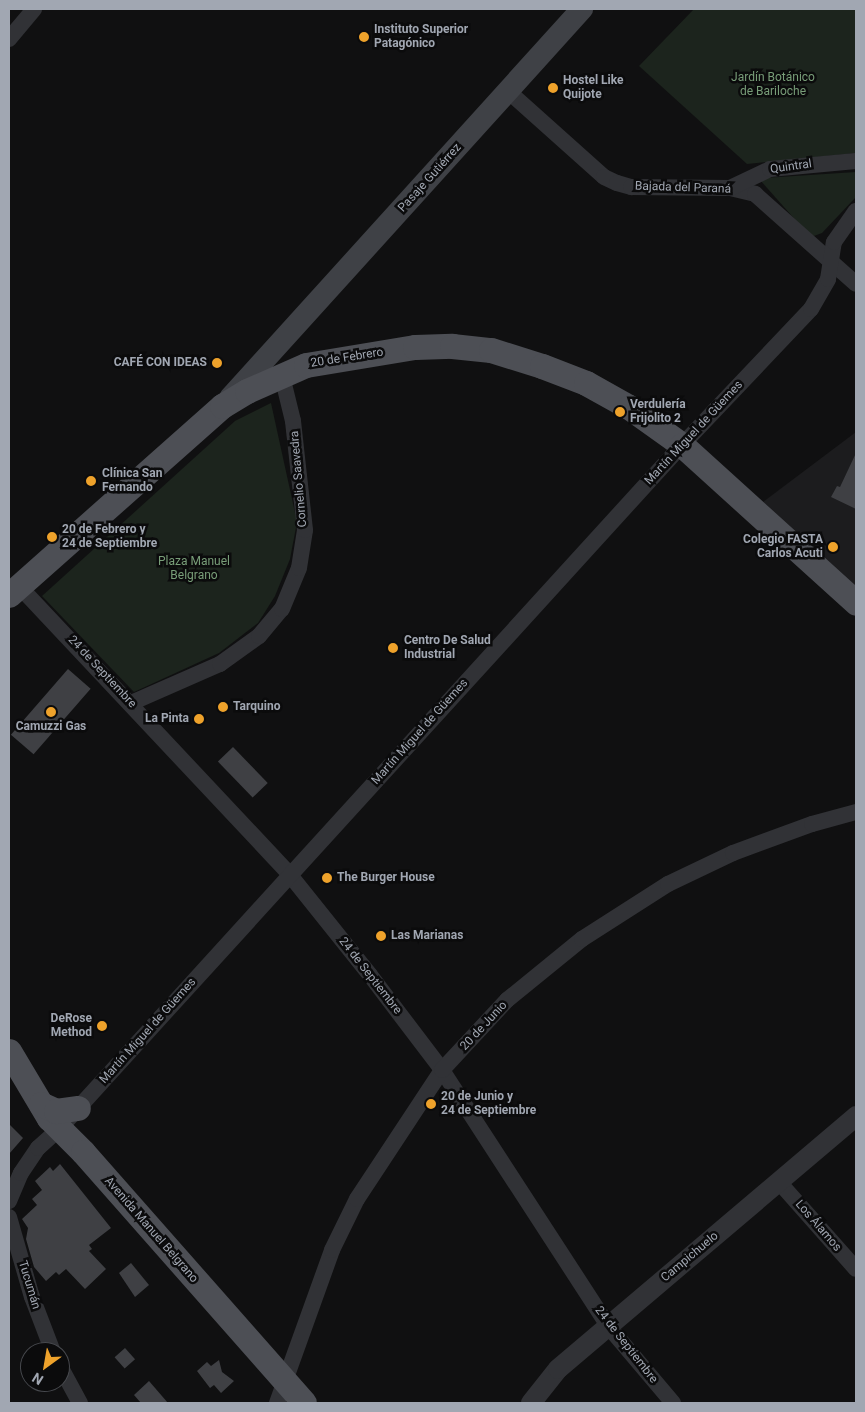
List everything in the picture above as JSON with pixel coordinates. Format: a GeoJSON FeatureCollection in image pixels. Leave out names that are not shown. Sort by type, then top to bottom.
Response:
{"type":"FeatureCollection","features":[{"type":"Feature","properties":{"kind":"main road","name":"Pasaje Gutiérrez"},"geometry":{"type":"LineString","coordinates":[[222,406],[509,92],[582,9]]}},
{"type":"Feature","properties":{"kind":"main road"},"geometry":{"type":"LineString","coordinates":[[277,347],[282,376]]}},
{"type":"Feature","properties":{"kind":"main road","name":"20 de Febrero"},"geometry":{"type":"LineString","coordinates":[[14,590],[222,406],[306,365],[415,347],[491,350],[586,383],[629,407],[682,445],[820,567],[856,604]]}},
{"type":"Feature","properties":{"kind":"main road","name":"Avenida Manuel Belgrano"},"geometry":{"type":"LineString","coordinates":[[9,1050],[49,1118],[60,1128],[281,1392],[304,1403]]}},
{"type":"Feature","properties":{"kind":"main road"},"geometry":{"type":"LineString","coordinates":[[41,1104],[56,1110],[78,1108]]}},
{"type":"Feature","properties":{"kind":"street"},"geometry":{"type":"LineString","coordinates":[[9,39],[34,9]]}},
{"type":"Feature","properties":{"kind":"street","name":"Bajada del Paraná"},"geometry":{"type":"LineString","coordinates":[[509,92],[604,177],[617,183],[631,186],[730,188],[755,194],[829,263],[856,284]]}},
{"type":"Feature","properties":{"kind":"street","name":"Quintral"},"geometry":{"type":"LineString","coordinates":[[730,188],[770,169],[856,162]]}},
{"type":"Feature","properties":{"kind":"street"},"geometry":{"type":"LineString","coordinates":[[829,263],[834,242],[856,211]]}},
{"type":"Feature","properties":{"kind":"street","name":"Martín Miguel de Güemes"},"geometry":{"type":"LineString","coordinates":[[9,1201],[29,1159],[60,1128],[682,445],[811,309],[822,293],[829,263]]}},
{"type":"Feature","properties":{"kind":"street","name":"Cornelio Saavedra"},"geometry":{"type":"LineString","coordinates":[[131,703],[220,664],[259,636],[282,609],[299,568],[305,530],[293,420],[282,376]]}},
{"type":"Feature","properties":{"kind":"street","name":"24 de Septiembre"},"geometry":{"type":"LineString","coordinates":[[14,590],[131,703],[290,875],[442,1070],[608,1326],[673,1403]]}},
{"type":"Feature","properties":{"kind":"street","name":"20 de Junio"},"geometry":{"type":"LineString","coordinates":[[281,1392],[332,1250],[356,1199],[442,1070],[507,1000],[560,957],[627,908],[733,853],[812,824],[856,812]]}},
{"type":"Feature","properties":{"kind":"street","name":"Campichuelo"},"geometry":{"type":"LineString","coordinates":[[531,1403],[558,1369],[856,1116]]}},
{"type":"Feature","properties":{"kind":"street","name":"Los Álamos"},"geometry":{"type":"LineString","coordinates":[[779,1182],[856,1269]]}},
{"type":"Feature","properties":{"kind":"street","name":"Tucumán"},"geometry":{"type":"LineString","coordinates":[[9,1217],[32,1297],[49,1342]]}},
{"type":"Feature","properties":{"kind":"street"},"geometry":{"type":"LineString","coordinates":[[70,1384],[80,1403]]}},
{"type":"Feature","properties":{"kind":"shaded area","name":"Colegio FASTA Carlos Acuti"},"geometry":{"type":"Polygon","coordinates":[[[856,432],[856,592],[763,502],[856,432]]]}},
{"type":"Feature","properties":{"kind":"green space","name":"Jardín Botánico de Bariloche"},"geometry":{"type":"Polygon","coordinates":[[[694,9],[856,9],[856,153],[747,164],[639,66],[694,9]]]}},
{"type":"Feature","properties":{"kind":"green space"},"geometry":{"type":"Polygon","coordinates":[[[856,172],[856,197],[822,233],[814,236],[807,233],[761,181],[764,178],[856,172]]]}},
{"type":"Feature","properties":{"kind":"green space","name":"Plaza Manuel Belgrano"},"geometry":{"type":"Polygon","coordinates":[[[271,403],[297,522],[290,559],[275,596],[258,623],[219,653],[134,692],[42,596],[235,421],[271,403]]]}},
{"type":"Feature","properties":{"kind":"building"},"geometry":{"type":"Polygon","coordinates":[[[856,453],[856,509],[831,497],[837,486],[840,487],[856,453]]]}},
{"type":"Feature","properties":{"kind":"building","name":"Camuzzi Gas"},"geometry":{"type":"Polygon","coordinates":[[[68,669],[91,689],[34,754],[11,735],[68,669]]]}},
{"type":"Feature","properties":{"kind":"building"},"geometry":{"type":"Polygon","coordinates":[[[233,747],[268,783],[253,798],[218,762],[233,747]]]}},
{"type":"Feature","properties":{"kind":"building"},"geometry":{"type":"Polygon","coordinates":[[[9,1124],[23,1138],[9,1154],[9,1124]]]}},
{"type":"Feature","properties":{"kind":"building"},"geometry":{"type":"Polygon","coordinates":[[[60,1164],[111,1228],[89,1245],[92,1249],[89,1251],[106,1269],[85,1289],[66,1269],[59,1275],[56,1272],[46,1281],[34,1267],[26,1239],[28,1228],[22,1219],[37,1205],[32,1199],[42,1190],[35,1181],[50,1167],[53,1171],[60,1164]]]}},
{"type":"Feature","properties":{"kind":"building"},"geometry":{"type":"Polygon","coordinates":[[[131,1263],[149,1285],[135,1297],[119,1273],[131,1263]]]}},
{"type":"Feature","properties":{"kind":"building"},"geometry":{"type":"Polygon","coordinates":[[[125,1348],[135,1359],[125,1369],[115,1357],[125,1348]]]}},
{"type":"Feature","properties":{"kind":"building"},"geometry":{"type":"Polygon","coordinates":[[[219,1360],[222,1372],[234,1381],[221,1393],[214,1385],[210,1388],[197,1371],[207,1362],[211,1366],[219,1360]]]}},
{"type":"Feature","properties":{"kind":"building"},"geometry":{"type":"Polygon","coordinates":[[[149,1381],[168,1403],[141,1403],[134,1395],[149,1381]]]}},
{"type":"Feature","properties":{"kind":"place","name":"Instituto Superior Patagónico"},"geometry":{"type":"Point","coordinates":[364,37]}},
{"type":"Feature","properties":{"kind":"place","name":"Hostel Like Quijote"},"geometry":{"type":"Point","coordinates":[553,88]}},
{"type":"Feature","properties":{"kind":"place","name":"CAFÉ CON IDEAS"},"geometry":{"type":"Point","coordinates":[217,363]}},
{"type":"Feature","properties":{"kind":"place","name":"Verdulería Frijolito 2"},"geometry":{"type":"Point","coordinates":[620,412]}},
{"type":"Feature","properties":{"kind":"place","name":"Clínica San Fernando"},"geometry":{"type":"Point","coordinates":[91,481]}},
{"type":"Feature","properties":{"kind":"place","name":"20 de Febrero y 24 de Septiembre"},"geometry":{"type":"Point","coordinates":[52,537]}},
{"type":"Feature","properties":{"kind":"place","name":"Colegio FASTA Carlos Acuti"},"geometry":{"type":"Point","coordinates":[833,547]}},
{"type":"Feature","properties":{"kind":"place","name":"Centro De Salud Industrial"},"geometry":{"type":"Point","coordinates":[393,648]}},
{"type":"Feature","properties":{"kind":"place","name":"Tarquino"},"geometry":{"type":"Point","coordinates":[223,707]}},
{"type":"Feature","properties":{"kind":"place","name":"Camuzzi Gas"},"geometry":{"type":"Point","coordinates":[51,712]}},
{"type":"Feature","properties":{"kind":"place","name":"La Pinta"},"geometry":{"type":"Point","coordinates":[199,719]}},
{"type":"Feature","properties":{"kind":"place","name":"The Burger House"},"geometry":{"type":"Point","coordinates":[327,878]}},
{"type":"Feature","properties":{"kind":"place","name":"Las Marianas"},"geometry":{"type":"Point","coordinates":[381,936]}},
{"type":"Feature","properties":{"kind":"place","name":"DeRose Method"},"geometry":{"type":"Point","coordinates":[102,1026]}},
{"type":"Feature","properties":{"kind":"place","name":"20 de Junio y 24 de Septiembre"},"geometry":{"type":"Point","coordinates":[431,1104]}}]}
